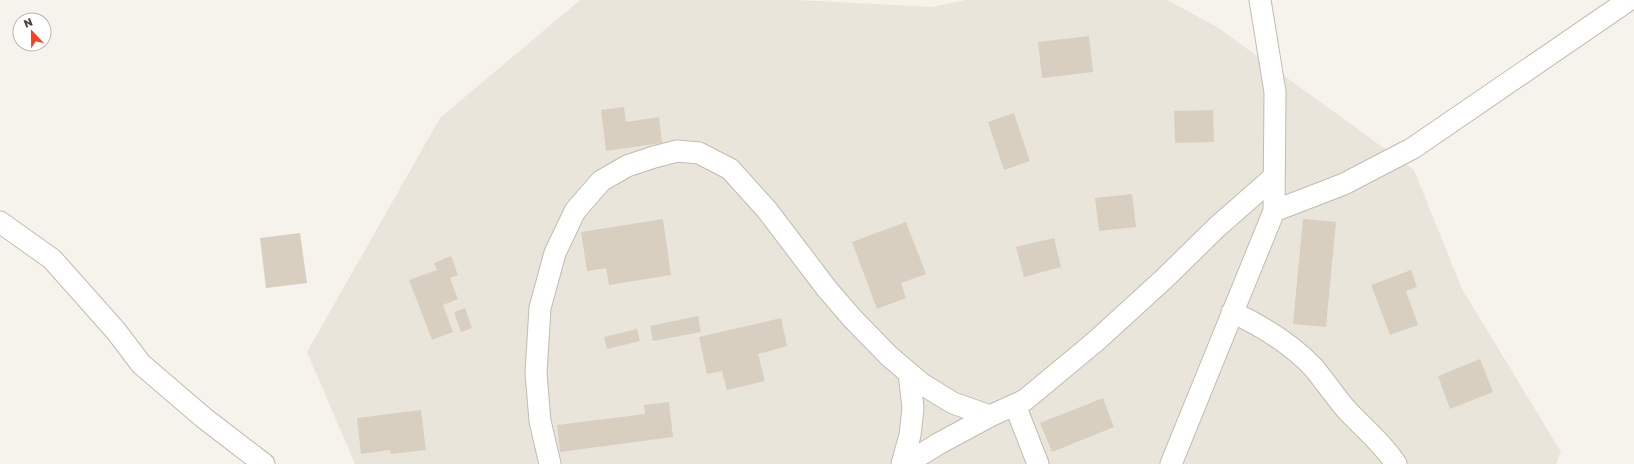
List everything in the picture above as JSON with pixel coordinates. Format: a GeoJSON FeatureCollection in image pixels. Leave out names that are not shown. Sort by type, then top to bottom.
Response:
{"type":"FeatureCollection","features":[{"type":"Feature","properties":{"kind":"street"},"geometry":{"type":"LineString","coordinates":[[1171,464],[1274,211],[1275,92],[1260,0]]}},
{"type":"Feature","properties":{"kind":"street"},"geometry":{"type":"LineString","coordinates":[[1274,211],[1344,184],[1413,148],[1628,0]]}},
{"type":"Feature","properties":{"kind":"street"},"geometry":{"type":"LineString","coordinates":[[550,464],[540,421],[536,373],[540,308],[555,253],[575,210],[601,181],[627,166],[677,151],[699,153],[730,169],[767,210],[827,289],[889,356],[922,384],[953,403],[990,416]]}},
{"type":"Feature","properties":{"kind":"street"},"geometry":{"type":"LineString","coordinates":[[906,464],[938,444],[990,416],[1025,400],[1096,341],[1165,278],[1217,227],[1274,177]]}},
{"type":"Feature","properties":{"kind":"street"},"geometry":{"type":"LineString","coordinates":[[0,222],[52,259],[116,331],[141,364],[204,418],[264,464]]}},
{"type":"Feature","properties":{"kind":"street"},"geometry":{"type":"LineString","coordinates":[[1232,312],[1253,322],[1289,345],[1312,367],[1345,408],[1388,451],[1396,464]]}},
{"type":"Feature","properties":{"kind":"street"},"geometry":{"type":"LineString","coordinates":[[902,464],[910,435],[913,408],[909,373]]}},
{"type":"Feature","properties":{"kind":"street"},"geometry":{"type":"LineString","coordinates":[[1015,405],[1038,464]]}},
{"type":"Feature","properties":{"kind":"shaded area"},"geometry":{"type":"Polygon","coordinates":[[[580,0],[798,0],[932,7],[966,0],[1167,0],[1217,27],[1414,170],[1462,289],[1561,452],[1556,464],[355,464],[307,352],[440,118],[580,0]]]}},
{"type":"Feature","properties":{"kind":"building"},"geometry":{"type":"Polygon","coordinates":[[[1089,36],[1093,72],[1042,78],[1038,42],[1089,36]]]}},
{"type":"Feature","properties":{"kind":"building"},"geometry":{"type":"Polygon","coordinates":[[[624,107],[626,122],[659,117],[662,143],[606,151],[601,110],[624,107]]]}},
{"type":"Feature","properties":{"kind":"building"},"geometry":{"type":"Polygon","coordinates":[[[1213,110],[1214,142],[1175,143],[1174,111],[1213,110]]]}},
{"type":"Feature","properties":{"kind":"building"},"geometry":{"type":"Polygon","coordinates":[[[1014,113],[1030,161],[1004,170],[988,122],[1014,113]]]}},
{"type":"Feature","properties":{"kind":"building"},"geometry":{"type":"Polygon","coordinates":[[[1132,194],[1136,227],[1099,231],[1095,198],[1132,194]]]}},
{"type":"Feature","properties":{"kind":"building"},"geometry":{"type":"Polygon","coordinates":[[[663,219],[671,275],[609,285],[606,268],[587,271],[581,232],[663,219]]]}},
{"type":"Feature","properties":{"kind":"building"},"geometry":{"type":"Polygon","coordinates":[[[1303,219],[1336,222],[1326,327],[1293,324],[1303,219]]]}},
{"type":"Feature","properties":{"kind":"building"},"geometry":{"type":"Polygon","coordinates":[[[906,222],[926,274],[901,283],[906,298],[877,309],[852,242],[906,222]]]}},
{"type":"Feature","properties":{"kind":"building"},"geometry":{"type":"Polygon","coordinates":[[[300,233],[307,283],[266,288],[260,238],[300,233]]]}},
{"type":"Feature","properties":{"kind":"building"},"geometry":{"type":"Polygon","coordinates":[[[1054,238],[1061,267],[1024,277],[1016,247],[1054,238]]]}},
{"type":"Feature","properties":{"kind":"building"},"geometry":{"type":"Polygon","coordinates":[[[451,256],[458,275],[450,278],[458,299],[443,305],[453,332],[432,340],[409,280],[437,270],[434,263],[451,256]]]}},
{"type":"Feature","properties":{"kind":"building"},"geometry":{"type":"Polygon","coordinates":[[[1411,270],[1417,287],[1406,291],[1418,325],[1390,335],[1371,285],[1411,270]]]}},
{"type":"Feature","properties":{"kind":"building"},"geometry":{"type":"Polygon","coordinates":[[[465,308],[472,328],[461,332],[454,312],[465,308]]]}},
{"type":"Feature","properties":{"kind":"building"},"geometry":{"type":"Polygon","coordinates":[[[698,316],[701,332],[653,341],[650,326],[698,316]]]}},
{"type":"Feature","properties":{"kind":"building"},"geometry":{"type":"Polygon","coordinates":[[[781,318],[787,346],[758,354],[765,381],[727,390],[722,371],[707,374],[699,337],[781,318]]]}},
{"type":"Feature","properties":{"kind":"building"},"geometry":{"type":"Polygon","coordinates":[[[637,329],[640,341],[607,349],[604,337],[637,329]]]}},
{"type":"Feature","properties":{"kind":"building"},"geometry":{"type":"Polygon","coordinates":[[[1480,359],[1493,392],[1450,409],[1438,376],[1480,359]]]}},
{"type":"Feature","properties":{"kind":"building"},"geometry":{"type":"Polygon","coordinates":[[[1103,398],[1114,427],[1052,452],[1040,423],[1103,398]]]}},
{"type":"Feature","properties":{"kind":"building"},"geometry":{"type":"Polygon","coordinates":[[[669,402],[673,437],[560,452],[557,425],[645,414],[644,405],[669,402]]]}},
{"type":"Feature","properties":{"kind":"building"},"geometry":{"type":"Polygon","coordinates":[[[421,410],[426,450],[391,454],[390,450],[361,454],[357,418],[421,410]]]}}]}
